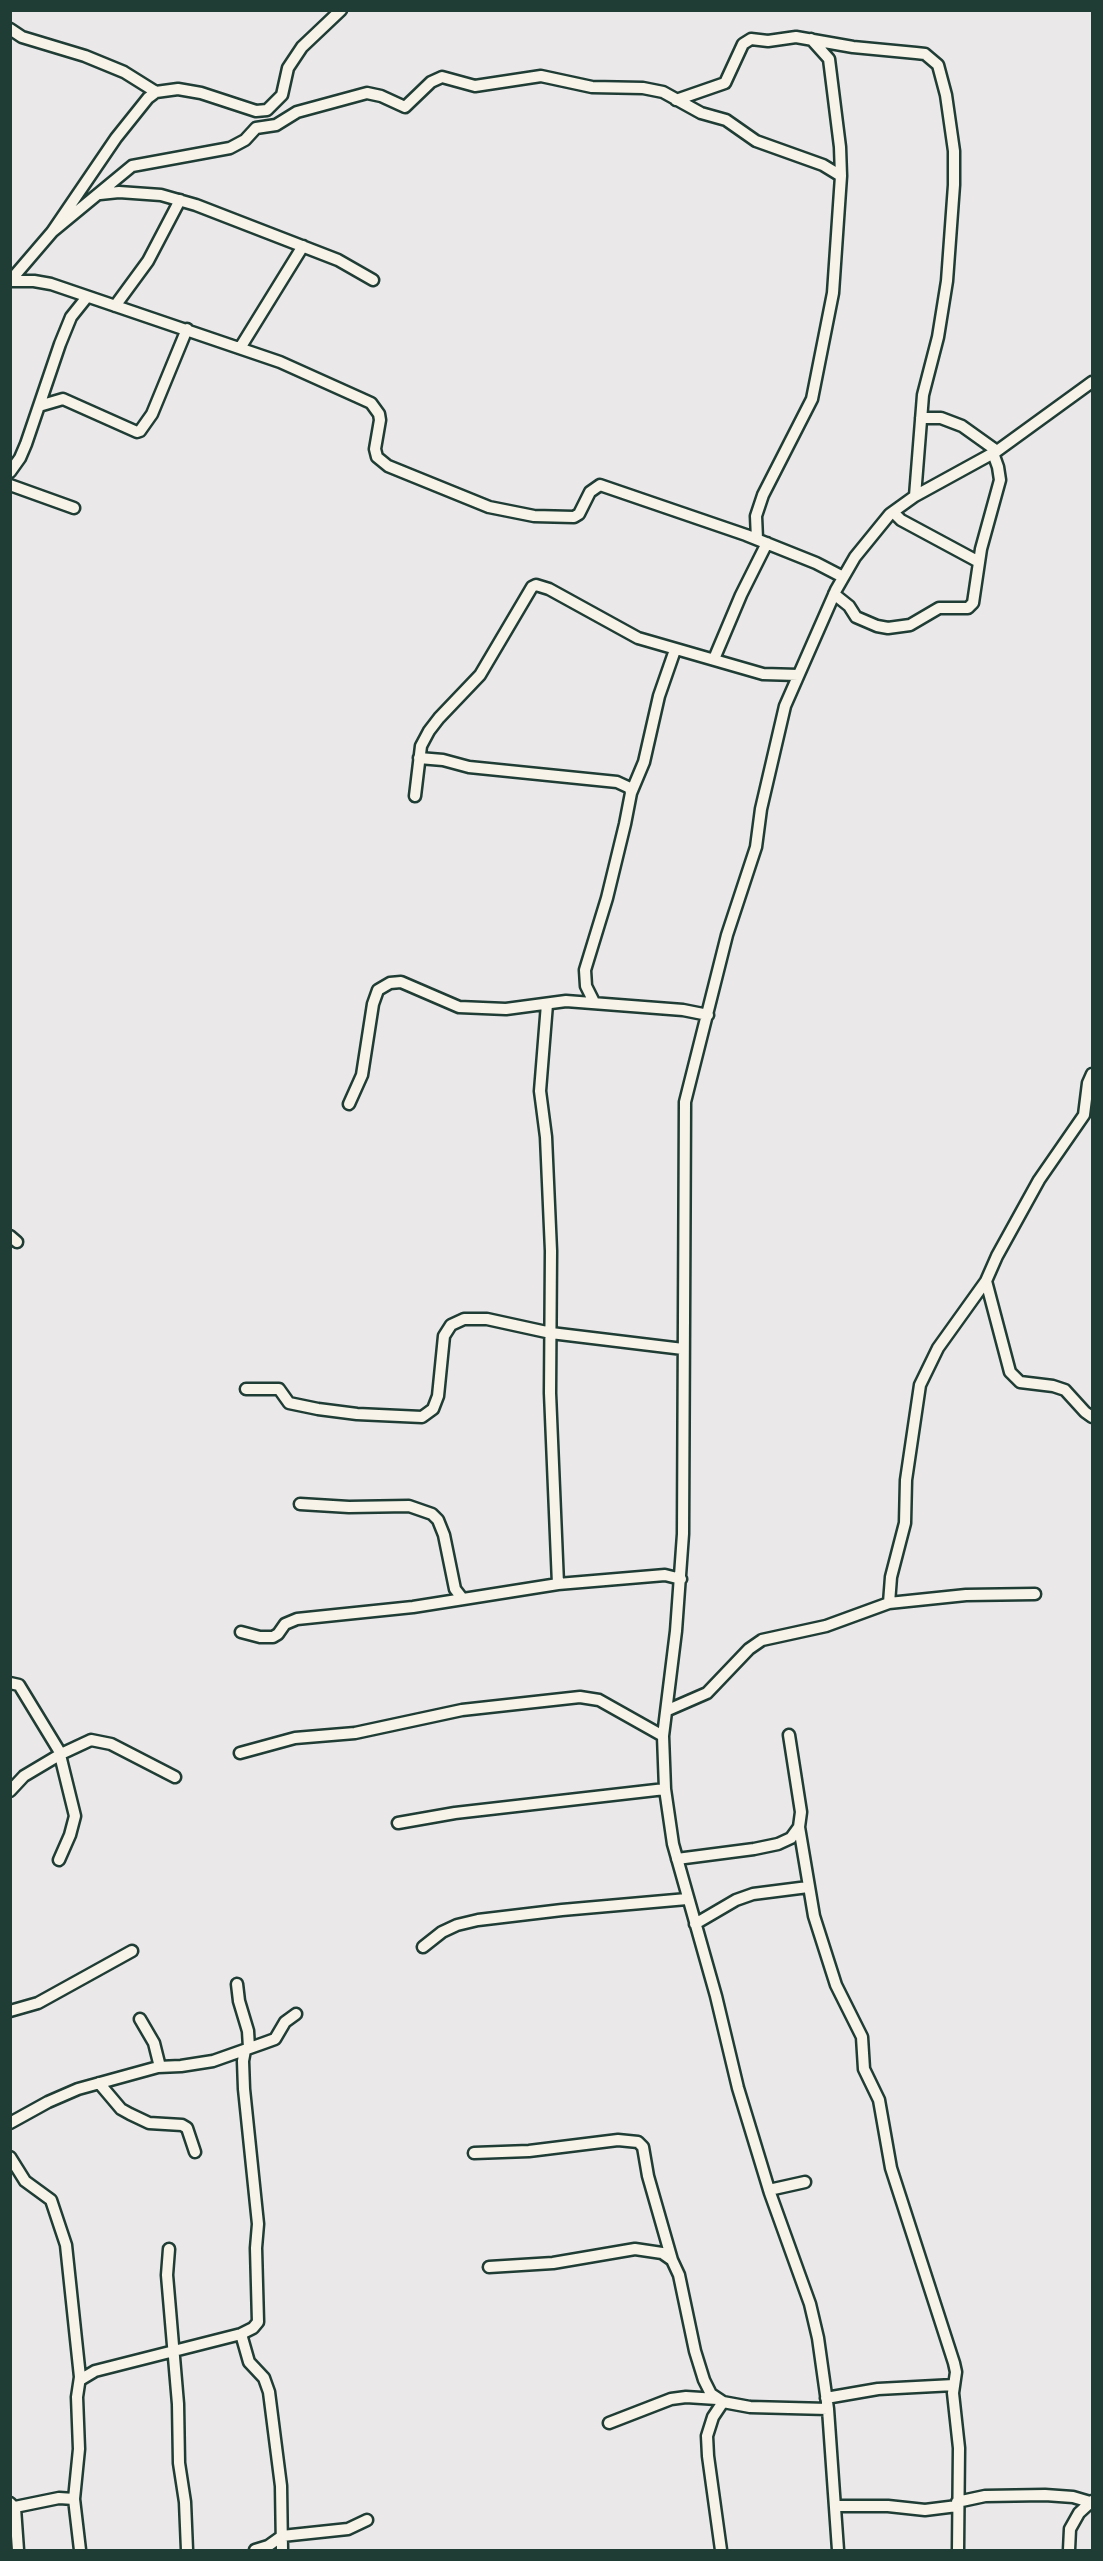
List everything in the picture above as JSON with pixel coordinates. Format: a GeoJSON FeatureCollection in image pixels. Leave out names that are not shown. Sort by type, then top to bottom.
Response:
{"type":"FeatureCollection","features":[{"type":"Feature","properties":{"kind":"street"},"geometry":{"type":"LineString","coordinates":[[10,281],[52,232],[135,112],[156,92],[189,91],[256,111],[267,110],[280,99],[288,68],[302,47],[341,10]]}},
{"type":"Feature","properties":{"kind":"street"},"geometry":{"type":"LineString","coordinates":[[10,29],[22,37],[85,56],[124,72],[156,92]]}},
{"type":"Feature","properties":{"kind":"street"},"geometry":{"type":"LineString","coordinates":[[676,100],[725,83],[743,44],[747,41],[796,37],[853,47],[925,54],[938,65],[946,95],[954,165],[947,281],[938,337],[925,388],[915,496]]}},
{"type":"Feature","properties":{"kind":"street"},"geometry":{"type":"LineString","coordinates":[[714,658],[762,541],[756,516],[763,495],[801,425],[816,388],[833,293],[841,176],[840,147],[829,59],[811,39]]}},
{"type":"Feature","properties":{"kind":"street"},"geometry":{"type":"LineString","coordinates":[[829,59],[840,43]]}},
{"type":"Feature","properties":{"kind":"street"},"geometry":{"type":"LineString","coordinates":[[52,232],[132,166],[230,148],[245,140],[256,128],[276,125],[297,112],[371,93],[405,107],[431,82],[442,77],[475,86],[541,76],[592,87],[643,88],[663,92],[701,113],[726,120],[756,141],[823,165],[841,176]]}},
{"type":"Feature","properties":{"kind":"street"},"geometry":{"type":"LineString","coordinates":[[99,194],[128,192],[161,195],[180,200],[222,214],[338,260],[373,280]]}},
{"type":"Feature","properties":{"kind":"street"},"geometry":{"type":"LineString","coordinates":[[115,306],[148,261],[180,200]]}},
{"type":"Feature","properties":{"kind":"street"},"geometry":{"type":"LineString","coordinates":[[240,348],[303,246]]}},
{"type":"Feature","properties":{"kind":"street"},"geometry":{"type":"LineString","coordinates":[[10,281],[34,280],[51,284],[187,329],[280,362],[371,403],[379,414],[380,420],[374,444],[377,457],[388,466],[479,504],[515,513],[574,517],[579,514],[593,488],[600,485],[762,541],[843,577]]}},
{"type":"Feature","properties":{"kind":"street"},"geometry":{"type":"LineString","coordinates":[[10,472],[20,458],[71,318],[87,297]]}},
{"type":"Feature","properties":{"kind":"street"},"geometry":{"type":"LineString","coordinates":[[39,406],[63,399],[137,432],[140,431],[152,414],[187,329]]}},
{"type":"Feature","properties":{"kind":"street"},"geometry":{"type":"LineString","coordinates":[[838,2550],[827,2403],[818,2338],[810,2304],[769,2190],[738,2088],[716,1996],[677,1859],[664,1789],[663,1736],[668,1710],[681,1579],[683,1534],[683,1117],[727,935],[756,847],[761,809],[778,735],[798,675],[843,577],[868,539],[893,512],[915,496],[995,452],[1092,382]]}},
{"type":"Feature","properties":{"kind":"street"},"geometry":{"type":"LineString","coordinates":[[834,594],[863,622],[888,628],[910,625],[939,608],[968,608],[973,603],[992,500],[1000,480],[995,452],[962,426],[941,418],[921,418]]}},
{"type":"Feature","properties":{"kind":"street"},"geometry":{"type":"LineString","coordinates":[[10,485],[74,508]]}},
{"type":"Feature","properties":{"kind":"street"},"geometry":{"type":"LineString","coordinates":[[893,512],[901,520],[979,561]]}},
{"type":"Feature","properties":{"kind":"street"},"geometry":{"type":"LineString","coordinates":[[415,796],[421,746],[439,718],[480,675],[532,587],[542,585],[618,628],[675,650],[714,658],[764,674],[798,675]]}},
{"type":"Feature","properties":{"kind":"street"},"geometry":{"type":"LineString","coordinates":[[594,1002],[586,986],[585,970],[607,898],[631,793],[651,738],[659,696],[675,650]]}},
{"type":"Feature","properties":{"kind":"street"},"geometry":{"type":"LineString","coordinates":[[419,758],[443,760],[469,767],[617,782],[628,786],[631,793]]}},
{"type":"Feature","properties":{"kind":"street"},"geometry":{"type":"LineString","coordinates":[[617,782],[638,775]]}},
{"type":"Feature","properties":{"kind":"street"},"geometry":{"type":"LineString","coordinates":[[349,1104],[362,1075],[373,1004],[378,990],[390,983],[401,982],[459,1007],[506,1009],[566,1001],[683,1010],[708,1015]]}},
{"type":"Feature","properties":{"kind":"street"},"geometry":{"type":"LineString","coordinates":[[547,1004],[540,1081],[548,1175],[551,1251],[551,1426],[558,1584]]}},
{"type":"Feature","properties":{"kind":"street"},"geometry":{"type":"LineString","coordinates":[[889,1603],[891,1577],[905,1523],[906,1480],[921,1385],[938,1348],[986,1281],[997,1256],[1039,1180],[1088,1112],[1088,1083],[1092,1074]]}},
{"type":"Feature","properties":{"kind":"street"},"geometry":{"type":"LineString","coordinates":[[986,1281],[1010,1372],[1020,1382],[1053,1386],[1065,1390],[1092,1417]]}},
{"type":"Feature","properties":{"kind":"street"},"geometry":{"type":"LineString","coordinates":[[246,1389],[279,1389],[289,1403],[318,1409],[406,1418],[422,1416],[433,1409],[441,1380],[444,1336],[458,1320],[487,1319],[551,1333],[683,1348]]}},
{"type":"Feature","properties":{"kind":"street"},"geometry":{"type":"LineString","coordinates":[[300,1504],[349,1507],[409,1506],[432,1514],[438,1520],[444,1536],[455,1589],[462,1598]]}},
{"type":"Feature","properties":{"kind":"street"},"geometry":{"type":"LineString","coordinates":[[240,1632],[260,1637],[273,1637],[285,1624],[297,1619],[412,1607],[558,1584],[654,1576],[681,1579]]}},
{"type":"Feature","properties":{"kind":"street"},"geometry":{"type":"LineString","coordinates":[[668,1710],[715,1687],[749,1649],[762,1640],[826,1626],[889,1603],[942,1597],[1035,1594]]}},
{"type":"Feature","properties":{"kind":"street"},"geometry":{"type":"LineString","coordinates":[[10,1683],[19,1685],[60,1755],[75,1816],[70,1835],[58,1860]]}},
{"type":"Feature","properties":{"kind":"street"},"geometry":{"type":"LineString","coordinates":[[240,1753],[295,1738],[355,1733],[462,1710],[580,1697],[599,1700],[663,1736]]}},
{"type":"Feature","properties":{"kind":"street"},"geometry":{"type":"LineString","coordinates":[[789,1735],[801,1812],[799,1827],[814,1916],[836,1985],[862,2037],[864,2069],[879,2100],[891,2168],[952,2353],[956,2372],[954,2385],[959,2448],[958,2550]]}},
{"type":"Feature","properties":{"kind":"street"},"geometry":{"type":"LineString","coordinates":[[10,1791],[24,1776],[91,1740],[102,1742],[175,1777]]}},
{"type":"Feature","properties":{"kind":"street"},"geometry":{"type":"LineString","coordinates":[[398,1823],[455,1813],[664,1789]]}},
{"type":"Feature","properties":{"kind":"street"},"geometry":{"type":"LineString","coordinates":[[677,1859],[778,1844],[791,1838],[799,1827]]}},
{"type":"Feature","properties":{"kind":"street"},"geometry":{"type":"LineString","coordinates":[[695,1924],[726,1905],[753,1894],[808,1887]]}},
{"type":"Feature","properties":{"kind":"street"},"geometry":{"type":"LineString","coordinates":[[423,1947],[449,1928],[478,1920],[687,1899]]}},
{"type":"Feature","properties":{"kind":"street"},"geometry":{"type":"LineString","coordinates":[[10,2011],[38,2003],[132,1952]]}},
{"type":"Feature","properties":{"kind":"street"},"geometry":{"type":"LineString","coordinates":[[80,2380],[95,2371],[242,2334],[258,2322],[260,2315],[256,2248],[258,2224],[243,2072],[248,2031],[239,2001],[237,1984]]}},
{"type":"Feature","properties":{"kind":"street"},"geometry":{"type":"LineString","coordinates":[[10,2123],[48,2102],[99,2083],[160,2067],[198,2064],[275,2039],[285,2022],[296,2014]]}},
{"type":"Feature","properties":{"kind":"street"},"geometry":{"type":"LineString","coordinates":[[140,2019],[154,2043],[160,2067]]}},
{"type":"Feature","properties":{"kind":"street"},"geometry":{"type":"LineString","coordinates":[[99,2083],[121,2109],[130,2115],[149,2123],[182,2125],[187,2128],[195,2152]]}},
{"type":"Feature","properties":{"kind":"street"},"geometry":{"type":"LineString","coordinates":[[474,2153],[529,2151],[618,2140],[638,2142],[643,2147],[672,2260],[680,2275],[694,2351],[711,2394],[721,2401]]}},
{"type":"Feature","properties":{"kind":"street"},"geometry":{"type":"LineString","coordinates":[[10,2157],[25,2181],[44,2195],[55,2208],[66,2245],[80,2380],[77,2397],[79,2450],[74,2499],[80,2550]]}},
{"type":"Feature","properties":{"kind":"street"},"geometry":{"type":"LineString","coordinates":[[769,2190],[805,2182]]}},
{"type":"Feature","properties":{"kind":"street"},"geometry":{"type":"LineString","coordinates":[[169,2249],[167,2275],[187,2550]]}},
{"type":"Feature","properties":{"kind":"street"},"geometry":{"type":"LineString","coordinates":[[489,2267],[532,2266],[635,2249],[662,2253],[672,2260]]}},
{"type":"Feature","properties":{"kind":"street"},"geometry":{"type":"LineString","coordinates":[[242,2334],[246,2355],[264,2378],[269,2392],[281,2486],[282,2550]]}},
{"type":"Feature","properties":{"kind":"street"},"geometry":{"type":"LineString","coordinates":[[609,2423],[671,2399],[686,2397],[750,2407],[827,2403],[878,2389],[954,2385]]}},
{"type":"Feature","properties":{"kind":"street"},"geometry":{"type":"LineString","coordinates":[[721,2401],[713,2417],[708,2436],[708,2456],[721,2550]]}},
{"type":"Feature","properties":{"kind":"street"},"geometry":{"type":"LineString","coordinates":[[835,2506],[888,2506],[925,2510],[992,2496],[1046,2494],[1091,2501]]}},
{"type":"Feature","properties":{"kind":"street"},"geometry":{"type":"LineString","coordinates":[[18,2550],[13,2505],[59,2498],[74,2499]]}},
{"type":"Feature","properties":{"kind":"street"},"geometry":{"type":"LineString","coordinates":[[1069,2550],[1070,2529],[1079,2513],[1091,2501]]}},
{"type":"Feature","properties":{"kind":"street"},"geometry":{"type":"LineString","coordinates":[[255,2550],[268,2546],[282,2536],[348,2529],[367,2520]]}}]}
